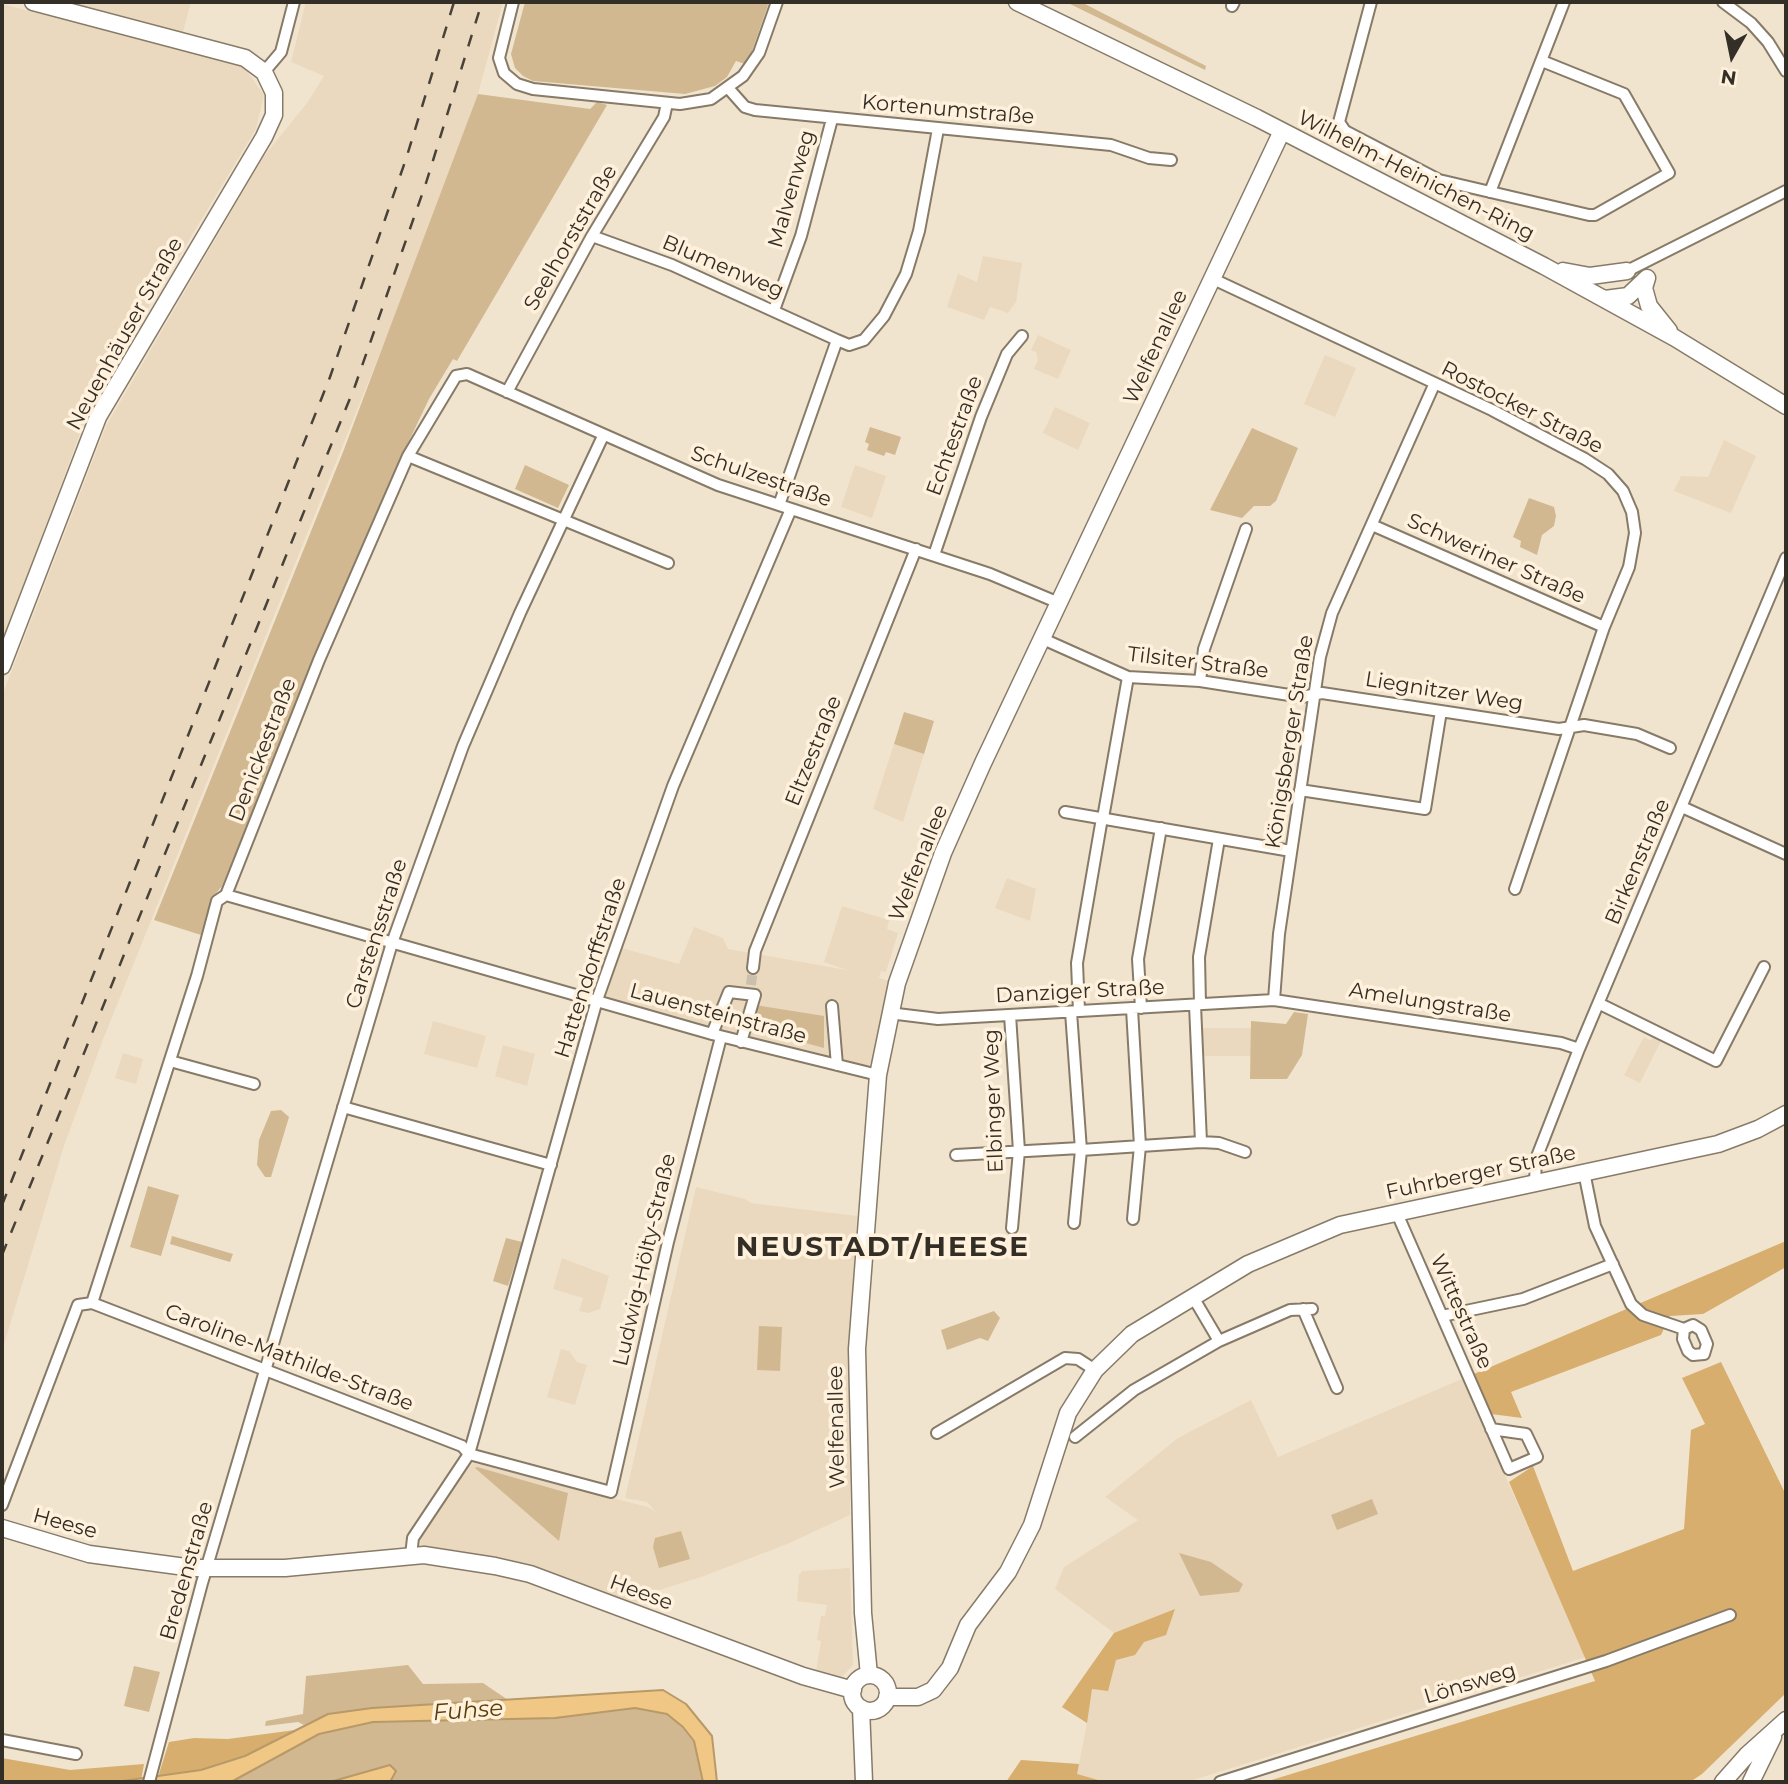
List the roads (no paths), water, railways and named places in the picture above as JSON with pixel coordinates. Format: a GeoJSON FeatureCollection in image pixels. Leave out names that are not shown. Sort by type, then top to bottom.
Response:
{"type":"FeatureCollection","features":[{"type":"Feature","properties":{"kind":"street"},"geometry":{"type":"LineString","coordinates":[[33,2],[216,48],[268,67],[281,52],[294,2]]}},
{"type":"Feature","properties":{"kind":"street"},"geometry":{"type":"LineString","coordinates":[[513,2],[499,58],[509,78],[533,89],[667,103],[699,103],[729,89],[743,76],[759,53],[777,2]]}},
{"type":"Feature","properties":{"kind":"street","name":"Wilhelm-Heinichen-Ring"},"geometry":{"type":"LineString","coordinates":[[1017,2],[1282,131],[1614,302],[1786,406]]}},
{"type":"Feature","properties":{"kind":"street"},"geometry":{"type":"LineString","coordinates":[[1371,2],[1339,122],[1345,131],[1439,180],[1595,215],[1669,173],[1625,94],[1542,61]]}},
{"type":"Feature","properties":{"kind":"street"},"geometry":{"type":"LineString","coordinates":[[1490,191],[1564,2]]}},
{"type":"Feature","properties":{"kind":"street"},"geometry":{"type":"LineString","coordinates":[[1726,3],[1768,42],[1786,71]]}},
{"type":"Feature","properties":{"kind":"street","name":"Neuenhäuser Straße"},"geometry":{"type":"LineString","coordinates":[[2,666],[98,417],[264,137],[274,115],[274,93],[268,67]]}},
{"type":"Feature","properties":{"kind":"street","name":"Kortenumstraße"},"geometry":{"type":"LineString","coordinates":[[729,89],[745,107],[832,119],[1111,145],[1149,158],[1171,160]]}},
{"type":"Feature","properties":{"kind":"street","name":"Seelhorststraße"},"geometry":{"type":"LineString","coordinates":[[507,391],[592,236],[664,117],[667,103]]}},
{"type":"Feature","properties":{"kind":"street","name":"Malvenweg"},"geometry":{"type":"LineString","coordinates":[[774,310],[801,236],[832,119]]}},
{"type":"Feature","properties":{"kind":"street"},"geometry":{"type":"LineString","coordinates":[[779,505],[837,340],[849,345],[864,341],[896,296],[914,252],[938,129]]}},
{"type":"Feature","properties":{"kind":"street","name":"Welfenallee"},"geometry":{"type":"LineString","coordinates":[[869,1675],[863,1613],[857,1349],[878,1075],[889,1013],[905,954],[943,853],[1282,131]]}},
{"type":"Feature","properties":{"kind":"street"},"geometry":{"type":"LineString","coordinates":[[1544,266],[1590,276],[1627,271],[1786,191]]}},
{"type":"Feature","properties":{"kind":"street","name":"Blumenweg"},"geometry":{"type":"LineString","coordinates":[[592,236],[672,265],[837,340]]}},
{"type":"Feature","properties":{"kind":"street"},"geometry":{"type":"LineString","coordinates":[[1614,302],[1628,296],[1676,247]]}},
{"type":"Feature","properties":{"kind":"street"},"geometry":{"type":"LineString","coordinates":[[1614,302],[1620,282],[1627,271]]}},
{"type":"Feature","properties":{"kind":"street","name":"Rostocker Straße"},"geometry":{"type":"LineString","coordinates":[[1211,278],[1585,459],[1608,474],[1623,491],[1632,512],[1635,533],[1629,567],[1604,627],[1515,889]]}},
{"type":"Feature","properties":{"kind":"street"},"geometry":{"type":"LineString","coordinates":[[1647,278],[1644,288],[1648,306],[1675,338]]}},
{"type":"Feature","properties":{"kind":"street","name":"Echtestraße"},"geometry":{"type":"LineString","coordinates":[[934,555],[981,417],[1007,354],[1023,335]]}},
{"type":"Feature","properties":{"kind":"street","name":"Schulzestraße"},"geometry":{"type":"LineString","coordinates":[[456,376],[467,374],[718,485],[990,573],[1059,603]]}},
{"type":"Feature","properties":{"kind":"street","name":"Denickestraße"},"geometry":{"type":"LineString","coordinates":[[92,1303],[222,898],[319,660],[408,457],[456,376]]}},
{"type":"Feature","properties":{"kind":"street","name":"Königsberger Straße"},"geometry":{"type":"LineString","coordinates":[[1274,1000],[1279,934],[1314,706],[1312,694],[1332,613],[1434,384]]}},
{"type":"Feature","properties":{"kind":"street","name":"Carstensstraße"},"geometry":{"type":"LineString","coordinates":[[266,1371],[392,943],[464,746],[562,521],[603,436]]}},
{"type":"Feature","properties":{"kind":"street"},"geometry":{"type":"LineString","coordinates":[[408,457],[668,563]]}},
{"type":"Feature","properties":{"kind":"street","name":"Hattendorffstraße"},"geometry":{"type":"LineString","coordinates":[[469,1454],[597,1000],[673,786],[792,509]]}},
{"type":"Feature","properties":{"kind":"street","name":"Schweriner Straße"},"geometry":{"type":"LineString","coordinates":[[1372,525],[1604,627]]}},
{"type":"Feature","properties":{"kind":"street"},"geometry":{"type":"LineString","coordinates":[[1200,681],[1204,649],[1245,528]]}},
{"type":"Feature","properties":{"kind":"street","name":"Eltzestraße"},"geometry":{"type":"LineString","coordinates":[[753,968],[755,951],[916,549]]}},
{"type":"Feature","properties":{"kind":"street","name":"Birkenstraße"},"geometry":{"type":"LineString","coordinates":[[1535,1182],[1536,1159],[1579,1049],[1786,558]]}},
{"type":"Feature","properties":{"kind":"street","name":"Tilsiter Straße"},"geometry":{"type":"LineString","coordinates":[[1043,639],[1128,677],[1200,681],[1303,697],[1312,694]]}},
{"type":"Feature","properties":{"kind":"street"},"geometry":{"type":"LineString","coordinates":[[1074,1223],[1081,1149],[1075,1012],[1077,963],[1128,677]]}},
{"type":"Feature","properties":{"kind":"street","name":"Liegnitzer Weg"},"geometry":{"type":"LineString","coordinates":[[1312,694],[1322,692],[1559,729],[1570,727]]}},
{"type":"Feature","properties":{"kind":"street"},"geometry":{"type":"LineString","coordinates":[[1300,790],[1425,809],[1441,711]]}},
{"type":"Feature","properties":{"kind":"street"},"geometry":{"type":"LineString","coordinates":[[1570,727],[1584,725],[1637,734],[1670,748]]}},
{"type":"Feature","properties":{"kind":"street"},"geometry":{"type":"LineString","coordinates":[[1682,807],[1786,854]]}},
{"type":"Feature","properties":{"kind":"street"},"geometry":{"type":"LineString","coordinates":[[1065,812],[1291,851]]}},
{"type":"Feature","properties":{"kind":"street"},"geometry":{"type":"LineString","coordinates":[[1133,1219],[1140,1146],[1136,1008],[1138,959],[1161,828]]}},
{"type":"Feature","properties":{"kind":"street"},"geometry":{"type":"LineString","coordinates":[[1201,1142],[1199,957],[1219,839]]}},
{"type":"Feature","properties":{"kind":"street","name":"Lauensteinstraße"},"geometry":{"type":"LineString","coordinates":[[222,898],[741,1042],[878,1075]]}},
{"type":"Feature","properties":{"kind":"street"},"geometry":{"type":"LineString","coordinates":[[1600,1004],[1716,1061],[1764,967]]}},
{"type":"Feature","properties":{"kind":"street","name":"Ludwig-Hölty-Straße"},"geometry":{"type":"LineString","coordinates":[[469,1454],[611,1492],[729,992],[753,990],[741,1042]]}},
{"type":"Feature","properties":{"kind":"street","name":"Danziger Straße"},"geometry":{"type":"LineString","coordinates":[[889,1013],[938,1019],[1274,1000]]}},
{"type":"Feature","properties":{"kind":"street","name":"Amelungstraße"},"geometry":{"type":"LineString","coordinates":[[1274,1000],[1561,1043],[1579,1049]]}},
{"type":"Feature","properties":{"kind":"street"},"geometry":{"type":"LineString","coordinates":[[832,1006],[836,1065]]}},
{"type":"Feature","properties":{"kind":"street","name":"Elbinger Weg"},"geometry":{"type":"LineString","coordinates":[[1010,1014],[1019,1152],[1012,1228]]}},
{"type":"Feature","properties":{"kind":"street"},"geometry":{"type":"LineString","coordinates":[[170,1061],[254,1084]]}},
{"type":"Feature","properties":{"kind":"street"},"geometry":{"type":"LineString","coordinates":[[343,1107],[551,1164]]}},
{"type":"Feature","properties":{"kind":"street","name":"Fuhrberger Straße"},"geometry":{"type":"LineString","coordinates":[[887,1697],[918,1697],[933,1690],[950,1668],[968,1625],[1020,1551],[1032,1525],[1068,1413],[1095,1370],[1132,1334],[1248,1264],[1294,1242],[1340,1225],[1718,1144],[1758,1129],[1786,1114]]}},
{"type":"Feature","properties":{"kind":"street"},"geometry":{"type":"LineString","coordinates":[[957,1155],[1201,1142],[1219,1143],[1245,1152]]}},
{"type":"Feature","properties":{"kind":"street"},"geometry":{"type":"LineString","coordinates":[[1584,1172],[1595,1226],[1631,1304],[1643,1315],[1684,1329]]}},
{"type":"Feature","properties":{"kind":"street","name":"Wittestraße"},"geometry":{"type":"LineString","coordinates":[[1396,1211],[1508,1469],[1537,1457],[1526,1434],[1492,1429]]}},
{"type":"Feature","properties":{"kind":"street"},"geometry":{"type":"LineString","coordinates":[[1442,1316],[1523,1299],[1566,1285],[1613,1264]]}},
{"type":"Feature","properties":{"kind":"street"},"geometry":{"type":"LineString","coordinates":[[1193,1297],[1219,1341]]}},
{"type":"Feature","properties":{"kind":"street"},"geometry":{"type":"LineString","coordinates":[[2,1505],[78,1306],[92,1303]]}},
{"type":"Feature","properties":{"kind":"street","name":"Caroline-Mathilde-Straße"},"geometry":{"type":"LineString","coordinates":[[92,1303],[462,1446],[469,1454]]}},
{"type":"Feature","properties":{"kind":"street"},"geometry":{"type":"LineString","coordinates":[[1075,1437],[1134,1390],[1219,1341],[1290,1310],[1308,1309],[1337,1388]]}},
{"type":"Feature","properties":{"kind":"street"},"geometry":{"type":"LineString","coordinates":[[937,1433],[1065,1359],[1078,1359],[1095,1370]]}},
{"type":"Feature","properties":{"kind":"street","name":"Bredenstraße"},"geometry":{"type":"LineString","coordinates":[[149,1782],[206,1569],[266,1371]]}},
{"type":"Feature","properties":{"kind":"street"},"geometry":{"type":"LineString","coordinates":[[411,1555],[412,1538],[469,1454]]}},
{"type":"Feature","properties":{"kind":"street","name":"Heese"},"geometry":{"type":"LineString","coordinates":[[2,1528],[89,1554],[206,1569],[285,1568],[411,1555],[495,1566],[530,1574],[803,1676],[853,1690]]}},
{"type":"Feature","properties":{"kind":"street","name":"Lönsweg"},"geometry":{"type":"LineString","coordinates":[[1220,1782],[1606,1661],[1730,1615]]}},
{"type":"Feature","properties":{"kind":"street"},"geometry":{"type":"LineString","coordinates":[[869,1675],[882,1680],[887,1697],[883,1705],[868,1709],[854,1701],[853,1690],[857,1681],[869,1675]]}},
{"type":"Feature","properties":{"kind":"street"},"geometry":{"type":"LineString","coordinates":[[864,1782],[868,1709]]}},
{"type":"Feature","properties":{"kind":"street"},"geometry":{"type":"LineString","coordinates":[[868,1709],[871,1723],[872,1782]]}},
{"type":"Feature","properties":{"kind":"street"},"geometry":{"type":"LineString","coordinates":[[1711,1782],[1783,1723]]}},
{"type":"Feature","properties":{"kind":"street"},"geometry":{"type":"LineString","coordinates":[[1751,1782],[1783,1723]]}},
{"type":"Feature","properties":{"kind":"street"},"geometry":{"type":"LineString","coordinates":[[2,1740],[76,1754]]}},
{"type":"Feature","properties":{"kind":"street"},"geometry":{"type":"LineString","coordinates":[[1723,1782],[1747,1755]]}},
{"type":"Feature","properties":{"kind":"water","name":"Fuhse"},"geometry":{"type":"Polygon","coordinates":[[[663,1690],[686,1704],[712,1736],[717,1782],[703,1782],[694,1741],[683,1727],[667,1714],[635,1708],[555,1718],[373,1722],[319,1734],[231,1782],[115,1782],[201,1770],[245,1756],[328,1714],[372,1708],[663,1690]]]}},
{"type":"Feature","properties":{"kind":"water"},"geometry":{"type":"Polygon","coordinates":[[[390,1765],[396,1771],[390,1782],[330,1782],[390,1765]]]}},
{"type":"Feature","properties":{"kind":"tunnel"},"geometry":{"type":"LineString","coordinates":[[751,985],[753,968]]}},
{"type":"Feature","properties":{"kind":"railway"},"geometry":{"type":"LineString","coordinates":[[2,1205],[330,377],[406,159],[454,2]]}},
{"type":"Feature","properties":{"kind":"railway"},"geometry":{"type":"LineString","coordinates":[[2,1255],[355,386],[426,183],[482,2]]}},
{"type":"Feature","properties":{"kind":"district","name":"NEUSTADT/HEESE"},"geometry":{"type":"Point","coordinates":[883,1248]}}]}
